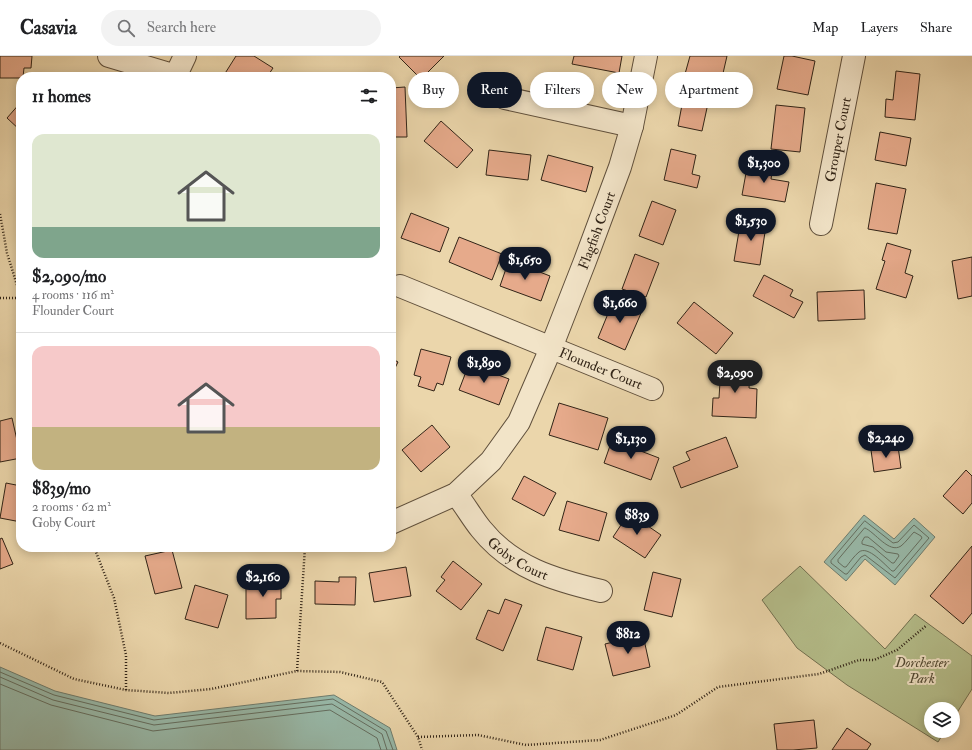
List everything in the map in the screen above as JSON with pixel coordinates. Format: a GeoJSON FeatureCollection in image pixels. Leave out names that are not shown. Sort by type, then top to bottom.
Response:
{"type":"FeatureCollection","features":[{"type":"Feature","properties":{"kind":"street"},"geometry":{"type":"LineString","coordinates":[[109,56],[163,72]]}},
{"type":"Feature","properties":{"kind":"street"},"geometry":{"type":"LineString","coordinates":[[178,72],[185,56]]}},
{"type":"Feature","properties":{"kind":"street","name":"Flagfish Court"},"geometry":{"type":"LineString","coordinates":[[396,521],[456,494],[491,461],[519,422],[551,348],[620,167],[632,126],[646,56]]}},
{"type":"Feature","properties":{"kind":"street","name":"Grouper Court"},"geometry":{"type":"LineString","coordinates":[[821,224],[854,56]]}},
{"type":"Feature","properties":{"kind":"street"},"geometry":{"type":"LineString","coordinates":[[522,102],[632,126]]}},
{"type":"Feature","properties":{"kind":"street","name":"Flounder Court"},"geometry":{"type":"LineString","coordinates":[[400,286],[652,389]]}},
{"type":"Feature","properties":{"kind":"street","name":"Goby Court"},"geometry":{"type":"LineString","coordinates":[[456,494],[482,530],[511,557],[525,566],[545,575],[571,584],[601,591]]}},
{"type":"Feature","properties":{"kind":"path"},"geometry":{"type":"LineString","coordinates":[[0,214],[7,253],[16,282]]}},
{"type":"Feature","properties":{"kind":"path"},"geometry":{"type":"LineString","coordinates":[[0,298],[16,298]]}},
{"type":"Feature","properties":{"kind":"path"},"geometry":{"type":"LineString","coordinates":[[96,552],[114,598],[126,655],[126,690]]}},
{"type":"Feature","properties":{"kind":"path"},"geometry":{"type":"LineString","coordinates":[[297,671],[305,552]]}},
{"type":"Feature","properties":{"kind":"path"},"geometry":{"type":"LineString","coordinates":[[418,738],[478,734],[526,745],[600,740],[676,715],[718,687],[819,674],[859,660],[874,660],[897,650],[927,625]]}},
{"type":"Feature","properties":{"kind":"path"},"geometry":{"type":"LineString","coordinates":[[0,643],[74,679],[126,690],[168,693],[210,689],[297,671],[340,672],[382,682],[418,738],[422,750]]}},
{"type":"Feature","properties":{"kind":"green space","name":"Dorchester Park"},"geometry":{"type":"Polygon","coordinates":[[[800,566],[885,649],[915,614],[972,656],[972,689],[960,708],[960,702],[924,702],[924,733],[847,685],[797,648],[762,600],[800,566]]]}},
{"type":"Feature","properties":{"kind":"green space","name":"Dorchester Park"},"geometry":{"type":"Polygon","coordinates":[[[932,738],[941,738],[938,742],[932,738]]]}},
{"type":"Feature","properties":{"kind":"water"},"geometry":{"type":"Polygon","coordinates":[[[864,515],[894,539],[914,518],[935,537],[895,585],[865,559],[846,581],[824,562],[864,515]]]}},
{"type":"Feature","properties":{"kind":"water"},"geometry":{"type":"Polygon","coordinates":[[[0,667],[55,691],[155,716],[334,695],[390,728],[397,750],[0,750],[0,667]]]}},
{"type":"Feature","properties":{"kind":"building"},"geometry":{"type":"Polygon","coordinates":[[[0,56],[32,56],[31,68],[24,68],[24,72],[16,72],[16,78],[0,78],[0,56]]]}},
{"type":"Feature","properties":{"kind":"building"},"geometry":{"type":"Polygon","coordinates":[[[236,56],[254,56],[273,68],[270,72],[226,72],[236,56]]]}},
{"type":"Feature","properties":{"kind":"building"},"geometry":{"type":"Polygon","coordinates":[[[444,56],[428,72],[414,72],[399,57],[444,56]]]}},
{"type":"Feature","properties":{"kind":"building"},"geometry":{"type":"Polygon","coordinates":[[[574,56],[622,56],[619,72],[572,64],[574,56]]]}},
{"type":"Feature","properties":{"kind":"building"},"geometry":{"type":"Polygon","coordinates":[[[690,56],[727,56],[723,72],[686,72],[690,56]]]}},
{"type":"Feature","properties":{"kind":"building"},"geometry":{"type":"Polygon","coordinates":[[[784,56],[792,56],[815,61],[808,95],[777,89],[784,56]]]}},
{"type":"Feature","properties":{"kind":"building"},"geometry":{"type":"Polygon","coordinates":[[[896,71],[920,74],[915,120],[885,117],[886,99],[893,100],[896,71]]]}},
{"type":"Feature","properties":{"kind":"building"},"geometry":{"type":"Polygon","coordinates":[[[405,87],[407,137],[396,137],[396,88],[405,87]]]}},
{"type":"Feature","properties":{"kind":"building"},"geometry":{"type":"Polygon","coordinates":[[[776,105],[805,108],[800,152],[771,149],[776,105]]]}},
{"type":"Feature","properties":{"kind":"building"},"geometry":{"type":"Polygon","coordinates":[[[16,108],[16,126],[7,118],[16,108]]]}},
{"type":"Feature","properties":{"kind":"building"},"geometry":{"type":"Polygon","coordinates":[[[681,108],[707,108],[702,131],[678,126],[681,108]]]}},
{"type":"Feature","properties":{"kind":"building"},"geometry":{"type":"Polygon","coordinates":[[[441,121],[473,150],[457,168],[424,141],[441,121]]]}},
{"type":"Feature","properties":{"kind":"building"},"geometry":{"type":"Polygon","coordinates":[[[880,132],[911,138],[906,166],[875,160],[880,132]]]}},
{"type":"Feature","properties":{"kind":"building"},"geometry":{"type":"Polygon","coordinates":[[[671,149],[696,155],[692,174],[700,176],[697,188],[664,180],[671,149]]]}},
{"type":"Feature","properties":{"kind":"building"},"geometry":{"type":"Polygon","coordinates":[[[489,150],[531,155],[528,180],[486,175],[489,150]]]}},
{"type":"Feature","properties":{"kind":"building"},"geometry":{"type":"Polygon","coordinates":[[[548,155],[593,167],[586,192],[541,180],[548,155]]]}},
{"type":"Feature","properties":{"kind":"building"},"geometry":{"type":"Polygon","coordinates":[[[748,162],[773,166],[771,179],[789,182],[785,202],[742,195],[748,162]]]}},
{"type":"Feature","properties":{"kind":"building"},"geometry":{"type":"Polygon","coordinates":[[[876,183],[906,189],[897,234],[868,229],[876,183]]]}},
{"type":"Feature","properties":{"kind":"building"},"geometry":{"type":"Polygon","coordinates":[[[652,201],[676,210],[663,245],[639,236],[652,201]]]}},
{"type":"Feature","properties":{"kind":"building"},"geometry":{"type":"Polygon","coordinates":[[[411,213],[449,228],[440,252],[401,238],[411,213]]]}},
{"type":"Feature","properties":{"kind":"building"},"geometry":{"type":"Polygon","coordinates":[[[750,217],[767,219],[760,265],[734,261],[739,231],[748,232],[750,217]]]}},
{"type":"Feature","properties":{"kind":"building"},"geometry":{"type":"Polygon","coordinates":[[[459,237],[502,254],[492,280],[449,262],[459,237]]]}},
{"type":"Feature","properties":{"kind":"building"},"geometry":{"type":"Polygon","coordinates":[[[887,243],[911,250],[905,273],[913,276],[906,298],[876,289],[885,261],[882,260],[887,243]]]}},
{"type":"Feature","properties":{"kind":"building"},"geometry":{"type":"Polygon","coordinates":[[[635,254],[659,263],[646,297],[622,289],[635,254]]]}},
{"type":"Feature","properties":{"kind":"building"},"geometry":{"type":"Polygon","coordinates":[[[972,257],[972,296],[958,299],[952,261],[972,257]]]}},
{"type":"Feature","properties":{"kind":"building"},"geometry":{"type":"Polygon","coordinates":[[[509,260],[550,276],[541,301],[500,286],[509,260]]]}},
{"type":"Feature","properties":{"kind":"building"},"geometry":{"type":"Polygon","coordinates":[[[764,275],[793,290],[790,296],[803,302],[794,318],[753,296],[764,275]]]}},
{"type":"Feature","properties":{"kind":"building"},"geometry":{"type":"Polygon","coordinates":[[[864,290],[865,319],[818,321],[817,292],[864,290]]]}},
{"type":"Feature","properties":{"kind":"building"},"geometry":{"type":"Polygon","coordinates":[[[614,299],[642,311],[625,350],[598,338],[614,299]]]}},
{"type":"Feature","properties":{"kind":"building"},"geometry":{"type":"Polygon","coordinates":[[[694,302],[733,333],[716,354],[677,323],[694,302]]]}},
{"type":"Feature","properties":{"kind":"building"},"geometry":{"type":"Polygon","coordinates":[[[421,349],[451,357],[443,385],[437,383],[434,391],[418,386],[421,377],[414,375],[421,349]]]}},
{"type":"Feature","properties":{"kind":"building"},"geometry":{"type":"Polygon","coordinates":[[[469,364],[509,379],[499,405],[459,390],[469,364]]]}},
{"type":"Feature","properties":{"kind":"building"},"geometry":{"type":"Polygon","coordinates":[[[721,366],[750,368],[749,388],[757,389],[756,418],[712,416],[713,398],[719,398],[721,366]]]}},
{"type":"Feature","properties":{"kind":"building"},"geometry":{"type":"Polygon","coordinates":[[[559,403],[608,418],[598,450],[549,435],[559,403]]]}},
{"type":"Feature","properties":{"kind":"building"},"geometry":{"type":"Polygon","coordinates":[[[12,418],[16,436],[16,459],[0,462],[0,421],[12,418]]]}},
{"type":"Feature","properties":{"kind":"building"},"geometry":{"type":"Polygon","coordinates":[[[432,425],[450,447],[421,472],[402,450],[432,425]]]}},
{"type":"Feature","properties":{"kind":"building"},"geometry":{"type":"Polygon","coordinates":[[[726,437],[738,467],[681,488],[673,467],[690,460],[686,452],[726,437]]]}},
{"type":"Feature","properties":{"kind":"building"},"geometry":{"type":"Polygon","coordinates":[[[612,440],[659,458],[651,480],[604,463],[612,440]]]}},
{"type":"Feature","properties":{"kind":"building"},"geometry":{"type":"Polygon","coordinates":[[[898,446],[901,468],[874,472],[871,450],[898,446]]]}},
{"type":"Feature","properties":{"kind":"building"},"geometry":{"type":"Polygon","coordinates":[[[966,470],[972,476],[972,503],[963,514],[943,496],[966,470]]]}},
{"type":"Feature","properties":{"kind":"building"},"geometry":{"type":"Polygon","coordinates":[[[524,476],[556,493],[544,516],[512,499],[524,476]]]}},
{"type":"Feature","properties":{"kind":"building"},"geometry":{"type":"Polygon","coordinates":[[[6,483],[16,485],[16,521],[0,518],[6,483]]]}},
{"type":"Feature","properties":{"kind":"building"},"geometry":{"type":"Polygon","coordinates":[[[567,501],[607,513],[599,541],[559,530],[567,501]]]}},
{"type":"Feature","properties":{"kind":"building"},"geometry":{"type":"Polygon","coordinates":[[[629,513],[661,535],[645,558],[613,537],[629,513]]]}},
{"type":"Feature","properties":{"kind":"building"},"geometry":{"type":"Polygon","coordinates":[[[2,538],[13,564],[0,569],[0,539],[2,538]]]}},
{"type":"Feature","properties":{"kind":"building"},"geometry":{"type":"Polygon","coordinates":[[[972,546],[972,613],[963,624],[930,596],[972,546]]]}},
{"type":"Feature","properties":{"kind":"building"},"geometry":{"type":"Polygon","coordinates":[[[163,552],[173,552],[182,588],[155,594],[145,556],[163,552]]]}},
{"type":"Feature","properties":{"kind":"building"},"geometry":{"type":"Polygon","coordinates":[[[453,561],[482,584],[461,610],[436,591],[445,580],[441,577],[453,561]]]}},
{"type":"Feature","properties":{"kind":"building"},"geometry":{"type":"Polygon","coordinates":[[[406,567],[411,596],[374,602],[369,573],[406,567]]]}},
{"type":"Feature","properties":{"kind":"building"},"geometry":{"type":"Polygon","coordinates":[[[653,572],[681,579],[672,617],[644,610],[653,572]]]}},
{"type":"Feature","properties":{"kind":"building"},"geometry":{"type":"Polygon","coordinates":[[[339,577],[356,577],[355,605],[315,604],[315,581],[339,582],[339,577]]]}},
{"type":"Feature","properties":{"kind":"building"},"geometry":{"type":"Polygon","coordinates":[[[281,578],[281,599],[276,599],[276,618],[246,619],[246,584],[256,584],[256,579],[281,578]]]}},
{"type":"Feature","properties":{"kind":"building"},"geometry":{"type":"Polygon","coordinates":[[[195,585],[228,595],[218,628],[185,619],[195,585]]]}},
{"type":"Feature","properties":{"kind":"building"},"geometry":{"type":"Polygon","coordinates":[[[505,599],[522,605],[503,651],[476,639],[488,610],[499,614],[505,599]]]}},
{"type":"Feature","properties":{"kind":"building"},"geometry":{"type":"Polygon","coordinates":[[[546,627],[582,637],[573,670],[537,660],[546,627]]]}},
{"type":"Feature","properties":{"kind":"building"},"geometry":{"type":"Polygon","coordinates":[[[643,635],[650,667],[613,676],[605,644],[643,635]]]}},
{"type":"Feature","properties":{"kind":"building"},"geometry":{"type":"Polygon","coordinates":[[[814,720],[817,748],[777,750],[774,724],[814,720]]]}},
{"type":"Feature","properties":{"kind":"building"},"geometry":{"type":"Polygon","coordinates":[[[847,728],[871,744],[867,750],[832,750],[847,728]]]}}]}
